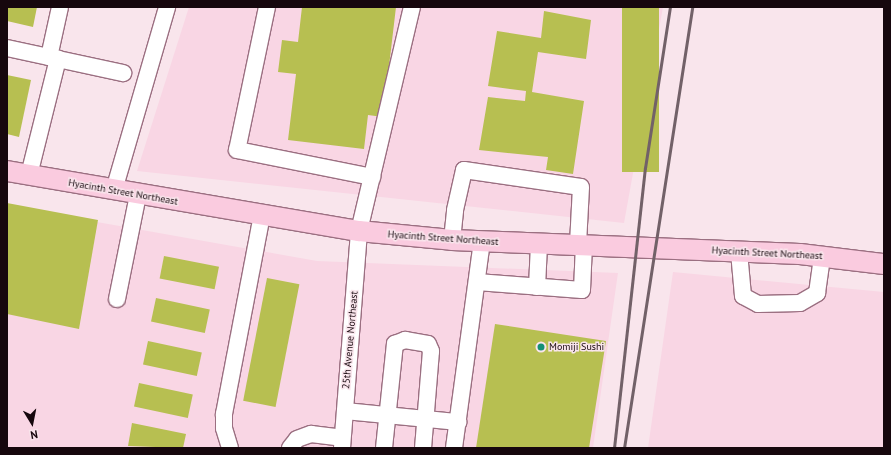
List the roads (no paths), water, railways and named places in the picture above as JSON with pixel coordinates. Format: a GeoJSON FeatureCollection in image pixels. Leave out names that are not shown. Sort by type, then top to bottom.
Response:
{"type":"FeatureCollection","features":[{"type":"Feature","properties":{"kind":"main road","name":"Hyacinth Street Northeast"},"geometry":{"type":"LineString","coordinates":[[7,171],[138,195],[359,231],[452,240],[822,256],[884,264]]}},
{"type":"Feature","properties":{"kind":"street"},"geometry":{"type":"LineString","coordinates":[[29,175],[53,58],[60,7]]}},
{"type":"Feature","properties":{"kind":"street"},"geometry":{"type":"LineString","coordinates":[[114,190],[167,7]]}},
{"type":"Feature","properties":{"kind":"street"},"geometry":{"type":"LineString","coordinates":[[267,7],[236,150],[372,177]]}},
{"type":"Feature","properties":{"kind":"street","name":"25th Avenue Northeast"},"geometry":{"type":"LineString","coordinates":[[342,443],[359,231],[412,7]]}},
{"type":"Feature","properties":{"kind":"street"},"geometry":{"type":"LineString","coordinates":[[7,48],[123,73]]}},
{"type":"Feature","properties":{"kind":"street"},"geometry":{"type":"LineString","coordinates":[[452,240],[455,210],[464,170],[581,187],[582,290],[477,282]]}},
{"type":"Feature","properties":{"kind":"street"},"geometry":{"type":"LineString","coordinates":[[117,300],[138,195]]}},
{"type":"Feature","properties":{"kind":"street"},"geometry":{"type":"LineString","coordinates":[[230,448],[224,428],[224,414],[262,215]]}},
{"type":"Feature","properties":{"kind":"street"},"geometry":{"type":"LineString","coordinates":[[454,448],[482,241]]}},
{"type":"Feature","properties":{"kind":"street"},"geometry":{"type":"LineString","coordinates":[[537,286],[539,244]]}},
{"type":"Feature","properties":{"kind":"street"},"geometry":{"type":"LineString","coordinates":[[739,252],[743,296],[758,304],[800,303],[817,293],[822,256]]}},
{"type":"Feature","properties":{"kind":"street"},"geometry":{"type":"LineString","coordinates":[[384,448],[395,344],[406,340],[428,344],[431,351],[427,419],[423,448]]}},
{"type":"Feature","properties":{"kind":"street"},"geometry":{"type":"LineString","coordinates":[[345,411],[458,422]]}},
{"type":"Feature","properties":{"kind":"street"},"geometry":{"type":"LineString","coordinates":[[290,448],[297,439],[310,434],[342,443]]}},
{"type":"Feature","properties":{"kind":"railway"},"geometry":{"type":"LineString","coordinates":[[614,448],[645,168],[670,7]]}},
{"type":"Feature","properties":{"kind":"railway"},"geometry":{"type":"LineString","coordinates":[[624,448],[692,7]]}},
{"type":"Feature","properties":{"kind":"place","name":"Momiji Sushi"},"geometry":{"type":"Point","coordinates":[541,347]}}]}
